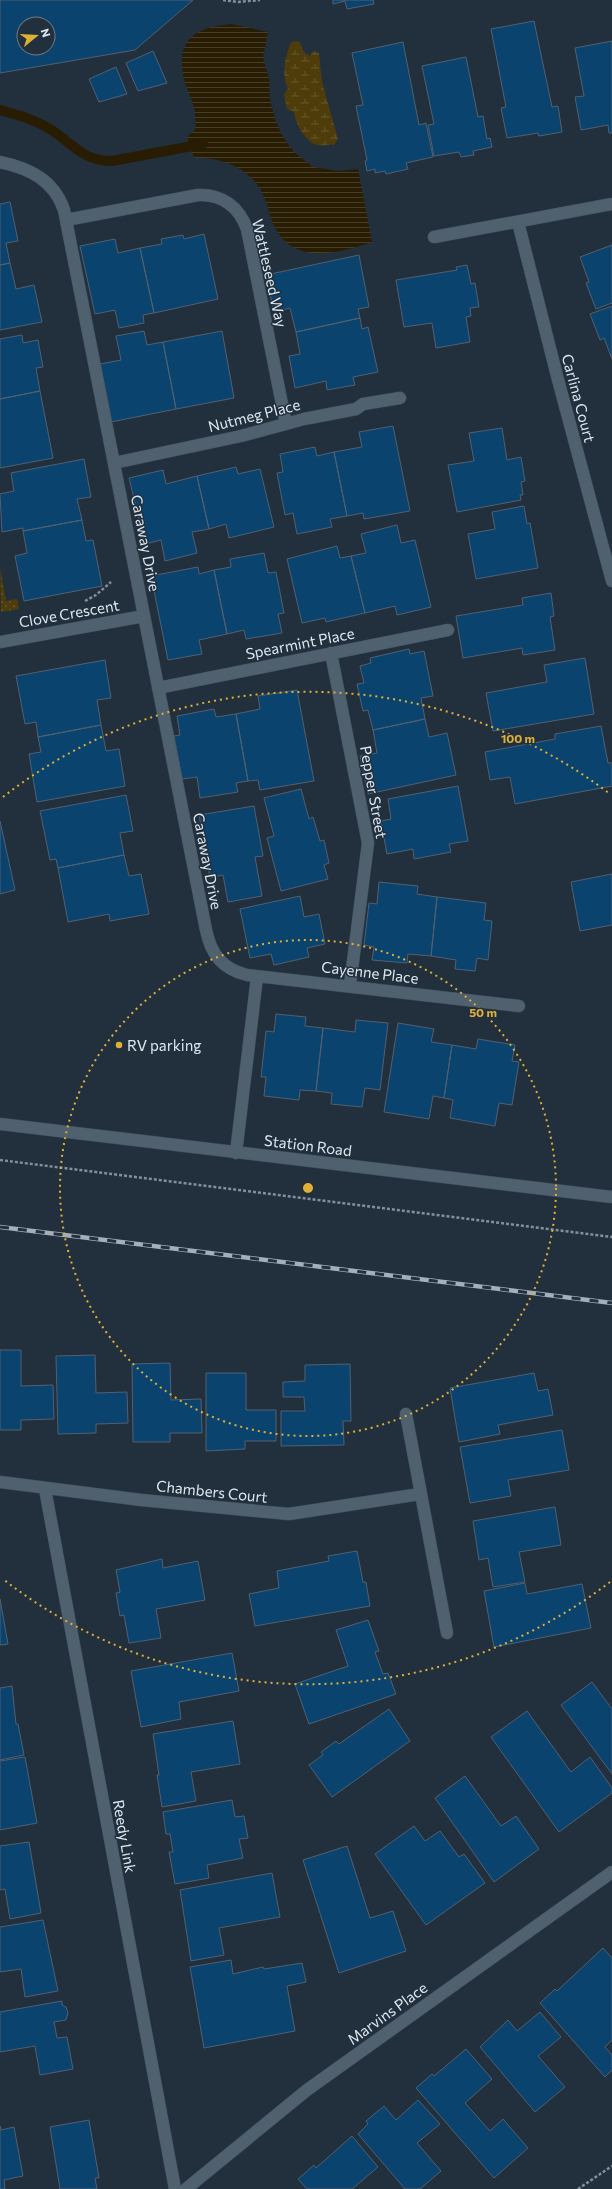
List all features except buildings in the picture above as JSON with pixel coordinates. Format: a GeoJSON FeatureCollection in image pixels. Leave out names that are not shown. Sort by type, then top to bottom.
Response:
{"type":"FeatureCollection","features":[{"type":"Feature","properties":{"kind":"street","name":"Caraway Drive"},"geometry":{"type":"LineString","coordinates":[[0,162],[30,171],[46,182],[60,199],[66,220],[206,930],[212,950],[221,962]]}},
{"type":"Feature","properties":{"kind":"street","name":"Wattleseed Way"},"geometry":{"type":"LineString","coordinates":[[66,220],[198,194],[215,196],[231,204],[242,218],[247,229],[286,424]]}},
{"type":"Feature","properties":{"kind":"street"},"geometry":{"type":"LineString","coordinates":[[434,237],[612,204]]}},
{"type":"Feature","properties":{"kind":"street","name":"Carlina Court"},"geometry":{"type":"LineString","coordinates":[[518,222],[557,376],[612,581]]}},
{"type":"Feature","properties":{"kind":"street","name":"Nutmeg Place"},"geometry":{"type":"LineString","coordinates":[[114,463],[241,436],[286,424],[356,409],[363,404],[400,398]]}},
{"type":"Feature","properties":{"kind":"street","name":"Clove Crescent"},"geometry":{"type":"LineString","coordinates":[[0,642],[144,616]]}},
{"type":"Feature","properties":{"kind":"street","name":"Spearmint Place"},"geometry":{"type":"LineString","coordinates":[[158,688],[448,630]]}},
{"type":"Feature","properties":{"kind":"street","name":"Pepper Street"},"geometry":{"type":"LineString","coordinates":[[331,653],[368,843],[350,986]]}},
{"type":"Feature","properties":{"kind":"street","name":"Cayenne Place"},"geometry":{"type":"LineString","coordinates":[[221,962],[234,972],[257,977],[350,986],[519,1006]]}},
{"type":"Feature","properties":{"kind":"street"},"geometry":{"type":"LineString","coordinates":[[236,1153],[257,977]]}},
{"type":"Feature","properties":{"kind":"street","name":"Station Road"},"geometry":{"type":"LineString","coordinates":[[0,1124],[612,1197]]}},
{"type":"Feature","properties":{"kind":"street"},"geometry":{"type":"LineString","coordinates":[[406,1414],[447,1633]]}},
{"type":"Feature","properties":{"kind":"street","name":"Chambers Court"},"geometry":{"type":"LineString","coordinates":[[0,1482],[45,1489],[290,1514],[420,1494]]}},
{"type":"Feature","properties":{"kind":"street","name":"Reedy Link"},"geometry":{"type":"LineString","coordinates":[[45,1489],[174,2189]]}},
{"type":"Feature","properties":{"kind":"street","name":"Marvins Place"},"geometry":{"type":"LineString","coordinates":[[186,2189],[307,2090],[612,1872]]}},
{"type":"Feature","properties":{"kind":"path"},"geometry":{"type":"LineString","coordinates":[[223,0],[238,2],[260,0]]}},
{"type":"Feature","properties":{"kind":"path"},"geometry":{"type":"LineString","coordinates":[[77,602],[92,598],[111,582]]}},
{"type":"Feature","properties":{"kind":"path"},"geometry":{"type":"LineString","coordinates":[[0,1160],[612,1237]]}},
{"type":"Feature","properties":{"kind":"path"},"geometry":{"type":"LineString","coordinates":[[578,2189],[612,2166]]}},
{"type":"Feature","properties":{"kind":"green space"},"geometry":{"type":"Polygon","coordinates":[[[299,41],[304,52],[310,56],[313,51],[319,53],[322,82],[338,139],[334,145],[318,145],[309,141],[299,127],[294,112],[287,109],[284,94],[288,89],[284,71],[287,53],[291,42],[299,41]]]}},
{"type":"Feature","properties":{"kind":"green space"},"geometry":{"type":"Polygon","coordinates":[[[0,568],[6,601],[17,599],[19,609],[1,612],[0,568]]]}},
{"type":"Feature","properties":{"kind":"shaded area"},"geometry":{"type":"Polygon","coordinates":[[[232,24],[268,32],[263,58],[269,78],[270,99],[275,119],[283,137],[294,152],[313,167],[338,171],[358,169],[372,242],[334,252],[308,252],[296,249],[286,242],[277,231],[263,194],[248,174],[231,164],[222,161],[194,158],[187,137],[195,130],[196,120],[194,106],[183,74],[183,51],[187,42],[201,31],[220,25],[232,24]]]}},
{"type":"Feature","properties":{"kind":"waterway"},"geometry":{"type":"LineString","coordinates":[[0,110],[38,123],[58,134],[86,155],[102,160],[112,161],[203,144]]}},
{"type":"Feature","properties":{"kind":"railway"},"geometry":{"type":"LineString","coordinates":[[0,1227],[612,1303]]}},
{"type":"Feature","properties":{"kind":"place","name":"RV parking"},"geometry":{"type":"Point","coordinates":[119,1045]}}]}
